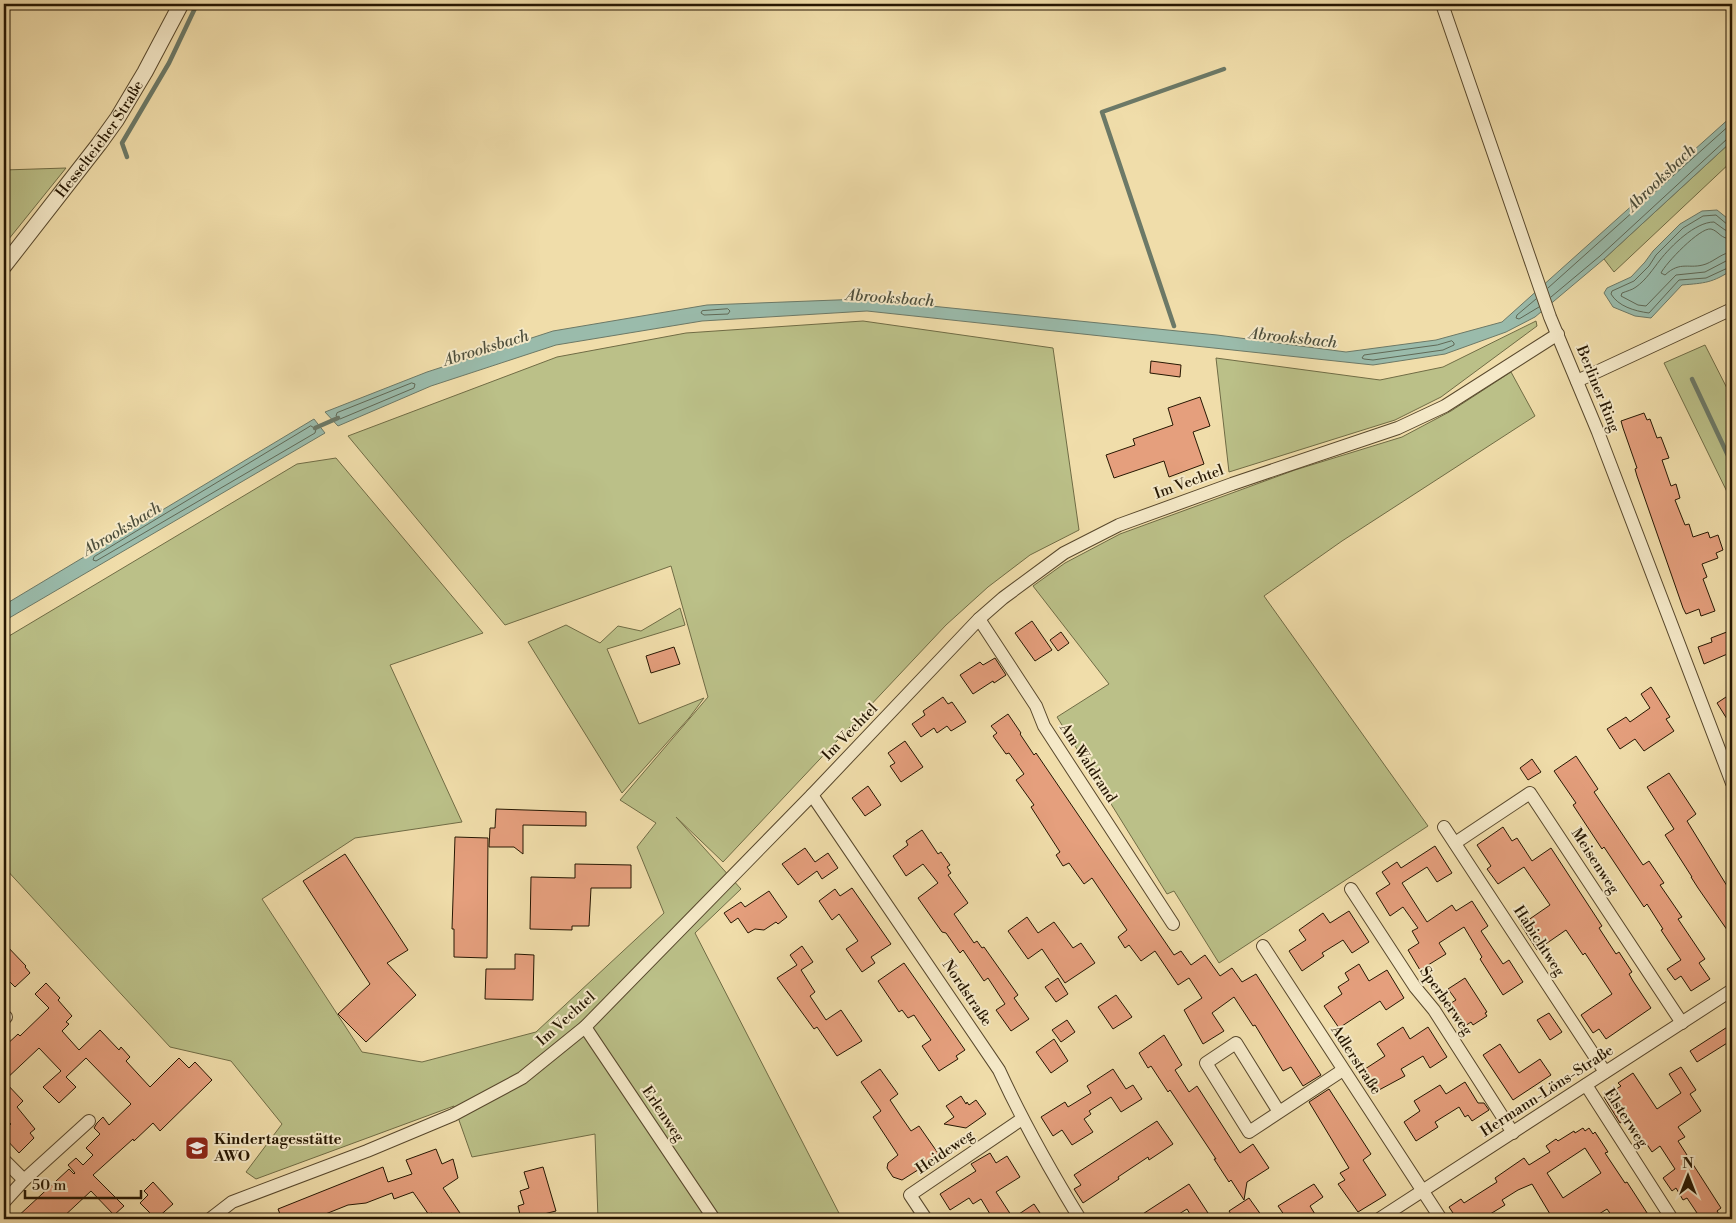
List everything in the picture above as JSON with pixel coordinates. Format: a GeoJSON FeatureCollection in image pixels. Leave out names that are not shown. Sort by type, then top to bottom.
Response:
{"type":"FeatureCollection","features":[{"type":"Feature","properties":{"kind":"street","name":"Hesselteicher Straße"},"geometry":{"type":"LineString","coordinates":[[4,266],[117,119],[145,72],[181,4]]}},
{"type":"Feature","properties":{"kind":"street","name":"Berliner Ring"},"geometry":{"type":"LineString","coordinates":[[1442,4],[1550,317],[1676,633],[1732,783]]}},
{"type":"Feature","properties":{"kind":"street"},"geometry":{"type":"LineString","coordinates":[[1577,382],[1732,309]]}},
{"type":"Feature","properties":{"kind":"street","name":"Im Vechtel"},"geometry":{"type":"LineString","coordinates":[[210,1219],[232,1202],[368,1151],[453,1115],[522,1078],[585,1026],[812,795],[979,619],[1003,598],[1064,553],[1119,525],[1232,484],[1398,428],[1445,406],[1558,334]]}},
{"type":"Feature","properties":{"kind":"street","name":"Am Waldrand"},"geometry":{"type":"LineString","coordinates":[[979,619],[1036,706],[1044,726],[1173,924]]}},
{"type":"Feature","properties":{"kind":"street","name":"Meisenweg"},"geometry":{"type":"LineString","coordinates":[[1455,843],[1530,793],[1682,1023]]}},
{"type":"Feature","properties":{"kind":"street","name":"Nordstraße"},"geometry":{"type":"LineString","coordinates":[[812,795],[1000,1070],[1022,1120],[1080,1219]]}},
{"type":"Feature","properties":{"kind":"street","name":"Habichtweg"},"geometry":{"type":"LineString","coordinates":[[1444,827],[1605,1072]]}},
{"type":"Feature","properties":{"kind":"street","name":"Sperberweg"},"geometry":{"type":"LineString","coordinates":[[1352,889],[1415,987],[1434,1010],[1514,1133]]}},
{"type":"Feature","properties":{"kind":"street","name":"Adlerstraße"},"geometry":{"type":"LineString","coordinates":[[1263,946],[1423,1191]]}},
{"type":"Feature","properties":{"kind":"street","name":"Hermann-Löns-Straße"},"geometry":{"type":"LineString","coordinates":[[1379,1219],[1732,990]]}},
{"type":"Feature","properties":{"kind":"street","name":"Erlenweg"},"geometry":{"type":"LineString","coordinates":[[585,1026],[714,1219]]}},
{"type":"Feature","properties":{"kind":"street"},"geometry":{"type":"LineString","coordinates":[[1279,1112],[1236,1043],[1206,1063],[1249,1132],[1343,1070]]}},
{"type":"Feature","properties":{"kind":"street","name":"Elsterweg"},"geometry":{"type":"LineString","coordinates":[[1586,1085],[1672,1219]]}},
{"type":"Feature","properties":{"kind":"street"},"geometry":{"type":"LineString","coordinates":[[4,1202],[24,1180],[89,1120]]}},
{"type":"Feature","properties":{"kind":"street","name":"Heideweg"},"geometry":{"type":"LineString","coordinates":[[926,1219],[910,1195],[1022,1120]]}},
{"type":"Feature","properties":{"kind":"street"},"geometry":{"type":"LineString","coordinates":[[4,1160],[24,1180]]}},
{"type":"Feature","properties":{"kind":"street"},"geometry":{"type":"LineString","coordinates":[[1423,1191],[1441,1219]]}},
{"type":"Feature","properties":{"kind":"green space"},"geometry":{"type":"Polygon","coordinates":[[[1732,141],[1732,161],[1614,272],[1604,259],[1732,141]]]}},
{"type":"Feature","properties":{"kind":"green space"},"geometry":{"type":"Polygon","coordinates":[[[66,168],[4,245],[4,170],[66,168]]]}},
{"type":"Feature","properties":{"kind":"green space"},"geometry":{"type":"Polygon","coordinates":[[[863,321],[1053,348],[1079,530],[1030,555],[988,587],[946,625],[723,862],[676,817],[741,889],[695,933],[842,1219],[598,1219],[595,1134],[472,1157],[454,1106],[256,1179],[246,1172],[282,1124],[231,1061],[170,1047],[4,867],[4,639],[297,464],[336,458],[483,633],[390,665],[462,822],[355,838],[262,899],[362,1052],[422,1062],[536,1032],[664,913],[637,847],[656,823],[620,800],[708,697],[671,566],[505,625],[348,436],[557,357],[686,333],[863,321]]]}},
{"type":"Feature","properties":{"kind":"green space"},"geometry":{"type":"Polygon","coordinates":[[[1536,321],[1537,326],[1441,397],[1395,420],[1229,472],[1216,358],[1380,380],[1443,367],[1536,321]]]}},
{"type":"Feature","properties":{"kind":"green space"},"geometry":{"type":"Polygon","coordinates":[[[1705,345],[1732,398],[1732,502],[1664,363],[1705,345]]]}},
{"type":"Feature","properties":{"kind":"green space"},"geometry":{"type":"Polygon","coordinates":[[[1511,372],[1535,416],[1342,541],[1264,596],[1428,826],[1219,963],[1174,891],[1167,894],[1057,717],[1109,684],[1033,586],[1065,563],[1120,534],[1295,470],[1402,437],[1451,411],[1511,372]]]}},
{"type":"Feature","properties":{"kind":"green space"},"geometry":{"type":"Polygon","coordinates":[[[680,608],[685,625],[607,649],[639,724],[704,698],[689,718],[622,793],[528,642],[566,625],[600,643],[618,626],[641,631],[680,608]]]}},
{"type":"Feature","properties":{"kind":"water"},"geometry":{"type":"Polygon","coordinates":[[[1732,116],[1732,141],[1604,259],[1535,317],[1506,332],[1445,354],[1373,365],[867,311],[702,321],[556,345],[431,386],[338,426],[325,412],[427,372],[553,331],[707,305],[862,299],[1217,335],[1346,352],[1436,340],[1502,322],[1732,116]]]}},
{"type":"Feature","properties":{"kind":"water"},"geometry":{"type":"Polygon","coordinates":[[[1717,210],[1732,222],[1732,270],[1708,282],[1682,285],[1651,318],[1635,316],[1613,307],[1604,293],[1607,288],[1631,277],[1680,224],[1702,211],[1717,210]]]}},
{"type":"Feature","properties":{"kind":"water"},"geometry":{"type":"Polygon","coordinates":[[[314,419],[325,433],[4,621],[4,605],[314,419]]]}},
{"type":"Feature","properties":{"kind":"building"},"geometry":{"type":"Polygon","coordinates":[[[1151,361],[1181,365],[1180,377],[1150,373],[1151,361]]]}},
{"type":"Feature","properties":{"kind":"building"},"geometry":{"type":"Polygon","coordinates":[[[1200,397],[1210,426],[1193,432],[1204,464],[1169,477],[1164,461],[1114,478],[1106,455],[1135,445],[1133,439],[1173,425],[1168,408],[1200,397]]]}},
{"type":"Feature","properties":{"kind":"building"},"geometry":{"type":"Polygon","coordinates":[[[1644,413],[1647,420],[1650,419],[1657,438],[1661,437],[1669,458],[1662,460],[1671,486],[1676,484],[1680,498],[1675,500],[1685,525],[1689,524],[1693,537],[1708,532],[1710,538],[1718,535],[1723,550],[1716,553],[1718,558],[1702,564],[1707,577],[1703,579],[1715,611],[1701,616],[1699,609],[1686,614],[1683,608],[1637,476],[1635,469],[1637,468],[1621,421],[1644,413]]]}},
{"type":"Feature","properties":{"kind":"building"},"geometry":{"type":"Polygon","coordinates":[[[1032,621],[1052,650],[1035,661],[1015,633],[1032,621]]]}},
{"type":"Feature","properties":{"kind":"building"},"geometry":{"type":"Polygon","coordinates":[[[1732,630],[1732,652],[1704,664],[1698,647],[1712,642],[1711,638],[1732,630]]]}},
{"type":"Feature","properties":{"kind":"building"},"geometry":{"type":"Polygon","coordinates":[[[1061,632],[1069,643],[1058,651],[1050,640],[1061,632]]]}},
{"type":"Feature","properties":{"kind":"building"},"geometry":{"type":"Polygon","coordinates":[[[674,647],[680,664],[651,673],[646,656],[674,647]]]}},
{"type":"Feature","properties":{"kind":"building"},"geometry":{"type":"Polygon","coordinates":[[[995,658],[1006,675],[973,694],[960,675],[980,662],[983,665],[995,658]]]}},
{"type":"Feature","properties":{"kind":"building"},"geometry":{"type":"Polygon","coordinates":[[[1651,687],[1670,717],[1666,719],[1674,731],[1644,751],[1635,739],[1620,749],[1607,729],[1626,717],[1630,722],[1650,708],[1641,694],[1651,687]]]}},
{"type":"Feature","properties":{"kind":"building"},"geometry":{"type":"Polygon","coordinates":[[[1732,693],[1732,727],[1717,703],[1732,693]]]}},
{"type":"Feature","properties":{"kind":"building"},"geometry":{"type":"Polygon","coordinates":[[[943,697],[948,704],[952,702],[966,722],[951,731],[947,726],[937,733],[934,728],[921,737],[912,724],[925,715],[923,711],[943,697]]]}},
{"type":"Feature","properties":{"kind":"building"},"geometry":{"type":"Polygon","coordinates":[[[1008,714],[1034,755],[1036,753],[1174,955],[1181,951],[1191,965],[1205,955],[1220,976],[1232,968],[1242,982],[1256,974],[1321,1075],[1303,1086],[1291,1067],[1283,1071],[1255,1025],[1253,1026],[1234,997],[1212,1013],[1224,1031],[1203,1044],[1184,1010],[1202,998],[1189,978],[1178,985],[1155,951],[1141,961],[1129,945],[1125,948],[1118,937],[1127,930],[1092,878],[1084,884],[1069,863],[1063,866],[1056,855],[1060,852],[1031,807],[1034,805],[1016,780],[1024,774],[1009,753],[1006,754],[993,736],[997,733],[991,726],[1008,714]]]}},
{"type":"Feature","properties":{"kind":"building"},"geometry":{"type":"Polygon","coordinates":[[[905,741],[923,767],[901,782],[890,766],[895,763],[888,753],[905,741]]]}},
{"type":"Feature","properties":{"kind":"building"},"geometry":{"type":"Polygon","coordinates":[[[1576,756],[1598,789],[1594,792],[1643,865],[1649,861],[1664,883],[1660,885],[1682,917],[1678,919],[1705,959],[1699,963],[1710,979],[1691,991],[1681,976],[1675,980],[1667,969],[1681,960],[1661,930],[1663,929],[1647,904],[1644,907],[1604,847],[1602,849],[1573,805],[1576,803],[1554,771],[1576,756]]]}},
{"type":"Feature","properties":{"kind":"building"},"geometry":{"type":"Polygon","coordinates":[[[1532,759],[1541,772],[1528,780],[1520,768],[1532,759]]]}},
{"type":"Feature","properties":{"kind":"building"},"geometry":{"type":"Polygon","coordinates":[[[1669,773],[1696,814],[1687,821],[1732,894],[1732,937],[1698,888],[1665,835],[1674,829],[1647,787],[1669,773]]]}},
{"type":"Feature","properties":{"kind":"building"},"geometry":{"type":"Polygon","coordinates":[[[868,786],[881,805],[865,816],[852,798],[868,786]]]}},
{"type":"Feature","properties":{"kind":"building"},"geometry":{"type":"Polygon","coordinates":[[[496,809],[586,812],[586,826],[523,825],[523,854],[514,847],[489,847],[490,828],[495,828],[496,809]]]}},
{"type":"Feature","properties":{"kind":"building"},"geometry":{"type":"Polygon","coordinates":[[[1503,827],[1512,841],[1517,838],[1532,861],[1551,848],[1602,926],[1599,928],[1616,954],[1619,952],[1632,972],[1629,974],[1651,1008],[1606,1039],[1599,1029],[1593,1033],[1581,1015],[1612,994],[1585,953],[1583,955],[1566,930],[1537,950],[1521,925],[1550,905],[1524,867],[1498,884],[1487,869],[1491,866],[1477,845],[1503,827]]]}},
{"type":"Feature","properties":{"kind":"building"},"geometry":{"type":"Polygon","coordinates":[[[922,830],[938,854],[941,852],[950,865],[947,867],[951,873],[948,875],[968,903],[954,914],[974,943],[977,941],[982,948],[984,947],[1018,995],[1014,998],[1029,1019],[1011,1031],[996,1010],[1005,1004],[988,978],[984,981],[963,950],[960,953],[946,933],[942,932],[918,898],[938,883],[923,864],[906,876],[893,856],[908,845],[906,841],[922,830]]]}},
{"type":"Feature","properties":{"kind":"building"},"geometry":{"type":"Polygon","coordinates":[[[455,837],[488,838],[487,958],[454,957],[454,929],[452,929],[455,837]]]}},
{"type":"Feature","properties":{"kind":"building"},"geometry":{"type":"Polygon","coordinates":[[[1435,846],[1452,873],[1437,882],[1427,867],[1402,883],[1427,922],[1452,905],[1456,911],[1472,901],[1488,926],[1481,931],[1503,964],[1509,960],[1523,982],[1503,995],[1480,959],[1482,957],[1464,927],[1439,943],[1446,954],[1420,970],[1408,950],[1419,943],[1412,931],[1418,928],[1403,907],[1390,916],[1376,893],[1390,884],[1382,872],[1397,862],[1401,868],[1435,846]]]}},
{"type":"Feature","properties":{"kind":"building"},"geometry":{"type":"Polygon","coordinates":[[[805,848],[815,862],[828,853],[838,868],[822,879],[817,871],[798,885],[782,864],[805,848]]]}},
{"type":"Feature","properties":{"kind":"building"},"geometry":{"type":"Polygon","coordinates":[[[345,854],[408,950],[387,963],[416,995],[366,1042],[338,1014],[370,984],[303,881],[345,854]]]}},
{"type":"Feature","properties":{"kind":"building"},"geometry":{"type":"Polygon","coordinates":[[[575,864],[631,865],[631,888],[591,888],[589,926],[572,926],[572,930],[530,929],[531,877],[575,878],[575,864]]]}},
{"type":"Feature","properties":{"kind":"building"},"geometry":{"type":"Polygon","coordinates":[[[852,888],[891,944],[871,957],[875,963],[862,972],[846,949],[858,941],[839,914],[832,920],[819,901],[835,889],[840,896],[852,888]]]}},
{"type":"Feature","properties":{"kind":"building"},"geometry":{"type":"Polygon","coordinates":[[[769,891],[787,917],[778,924],[776,922],[764,930],[755,929],[748,933],[738,918],[731,923],[724,913],[741,902],[745,907],[769,891]]]}},
{"type":"Feature","properties":{"kind":"building"},"geometry":{"type":"Polygon","coordinates":[[[1349,911],[1369,942],[1352,953],[1343,940],[1322,953],[1324,956],[1302,971],[1289,951],[1306,940],[1299,930],[1323,913],[1330,923],[1349,911]]]}},
{"type":"Feature","properties":{"kind":"building"},"geometry":{"type":"Polygon","coordinates":[[[1027,917],[1038,933],[1054,922],[1073,948],[1081,943],[1095,963],[1065,983],[1042,949],[1028,959],[1008,931],[1027,917]]]}},
{"type":"Feature","properties":{"kind":"building"},"geometry":{"type":"Polygon","coordinates":[[[4,943],[26,966],[30,973],[15,987],[10,982],[4,987],[4,943]]]}},
{"type":"Feature","properties":{"kind":"building"},"geometry":{"type":"Polygon","coordinates":[[[802,946],[813,962],[801,970],[815,992],[810,996],[826,1020],[841,1010],[862,1041],[837,1056],[817,1027],[814,1029],[777,978],[797,965],[790,955],[802,946]]]}},
{"type":"Feature","properties":{"kind":"building"},"geometry":{"type":"Polygon","coordinates":[[[515,954],[534,955],[533,1000],[485,999],[486,969],[515,969],[515,954]]]}},
{"type":"Feature","properties":{"kind":"building"},"geometry":{"type":"Polygon","coordinates":[[[904,963],[965,1050],[956,1056],[958,1059],[939,1071],[922,1046],[931,1040],[914,1015],[908,1018],[902,1010],[899,1012],[878,981],[904,963]]]}},
{"type":"Feature","properties":{"kind":"building"},"geometry":{"type":"Polygon","coordinates":[[[1359,964],[1369,981],[1387,970],[1404,998],[1386,1010],[1380,1001],[1339,1028],[1324,1006],[1342,994],[1338,987],[1349,980],[1345,973],[1359,964]]]}},
{"type":"Feature","properties":{"kind":"building"},"geometry":{"type":"Polygon","coordinates":[[[1058,978],[1068,994],[1056,1002],[1045,987],[1058,978]]]}},
{"type":"Feature","properties":{"kind":"building"},"geometry":{"type":"Polygon","coordinates":[[[1465,978],[1487,1012],[1485,1013],[1487,1016],[1473,1025],[1471,1022],[1462,1028],[1448,1005],[1456,1000],[1448,989],[1465,978]]]}},
{"type":"Feature","properties":{"kind":"building"},"geometry":{"type":"Polygon","coordinates":[[[46,983],[60,998],[58,1000],[72,1016],[66,1022],[69,1024],[62,1031],[79,1050],[100,1030],[119,1050],[121,1047],[130,1057],[126,1061],[150,1087],[179,1058],[189,1068],[195,1062],[212,1080],[160,1131],[153,1123],[93,1175],[124,1206],[114,1215],[91,1191],[61,1219],[15,1219],[69,1169],[75,1173],[68,1165],[76,1158],[83,1165],[93,1155],[86,1148],[100,1134],[94,1128],[103,1117],[109,1125],[131,1104],[86,1058],[66,1077],[76,1087],[59,1103],[43,1087],[61,1071],[39,1048],[4,1081],[4,1047],[18,1034],[20,1036],[49,1008],[35,994],[46,983]]]}},
{"type":"Feature","properties":{"kind":"building"},"geometry":{"type":"Polygon","coordinates":[[[1116,995],[1132,1017],[1113,1029],[1098,1007],[1116,995]]]}},
{"type":"Feature","properties":{"kind":"building"},"geometry":{"type":"Polygon","coordinates":[[[1549,1013],[1562,1032],[1550,1040],[1537,1020],[1549,1013]]]}},
{"type":"Feature","properties":{"kind":"building"},"geometry":{"type":"Polygon","coordinates":[[[1067,1020],[1075,1032],[1061,1042],[1052,1030],[1067,1020]]]}},
{"type":"Feature","properties":{"kind":"building"},"geometry":{"type":"Polygon","coordinates":[[[1732,1024],[1732,1040],[1697,1062],[1690,1051],[1732,1024]]]}},
{"type":"Feature","properties":{"kind":"building"},"geometry":{"type":"Polygon","coordinates":[[[1403,1027],[1410,1039],[1428,1027],[1447,1057],[1430,1068],[1423,1056],[1401,1069],[1405,1076],[1379,1090],[1365,1069],[1385,1056],[1377,1044],[1403,1027]]]}},
{"type":"Feature","properties":{"kind":"building"},"geometry":{"type":"Polygon","coordinates":[[[1164,1035],[1182,1065],[1175,1070],[1189,1092],[1197,1086],[1240,1153],[1253,1144],[1269,1168],[1247,1182],[1244,1200],[1231,1180],[1229,1182],[1170,1090],[1168,1092],[1151,1066],[1148,1068],[1139,1053],[1164,1035]]]}},
{"type":"Feature","properties":{"kind":"building"},"geometry":{"type":"Polygon","coordinates":[[[1054,1039],[1068,1061],[1051,1073],[1036,1052],[1054,1039]]]}},
{"type":"Feature","properties":{"kind":"building"},"geometry":{"type":"Polygon","coordinates":[[[1500,1044],[1519,1073],[1540,1059],[1551,1075],[1513,1100],[1483,1055],[1500,1044]]]}},
{"type":"Feature","properties":{"kind":"building"},"geometry":{"type":"Polygon","coordinates":[[[1681,1067],[1696,1090],[1690,1094],[1701,1111],[1678,1127],[1685,1137],[1678,1141],[1721,1208],[1717,1211],[1722,1219],[1701,1219],[1687,1198],[1683,1200],[1676,1188],[1672,1191],[1663,1178],[1675,1169],[1660,1146],[1652,1152],[1646,1143],[1644,1145],[1628,1119],[1620,1123],[1604,1097],[1621,1086],[1618,1083],[1633,1073],[1657,1109],[1681,1093],[1669,1074],[1681,1067]]]}},
{"type":"Feature","properties":{"kind":"building"},"geometry":{"type":"Polygon","coordinates":[[[880,1069],[898,1094],[890,1100],[902,1118],[911,1131],[919,1126],[940,1156],[902,1180],[893,1177],[887,1168],[888,1163],[898,1155],[873,1117],[881,1111],[861,1082],[880,1069]]]}},
{"type":"Feature","properties":{"kind":"building"},"geometry":{"type":"Polygon","coordinates":[[[1113,1069],[1126,1089],[1133,1085],[1142,1099],[1121,1112],[1111,1097],[1089,1111],[1091,1114],[1084,1119],[1093,1132],[1072,1145],[1062,1130],[1053,1136],[1041,1117],[1065,1102],[1068,1107],[1091,1093],[1087,1086],[1113,1069]]]}},
{"type":"Feature","properties":{"kind":"building"},"geometry":{"type":"Polygon","coordinates":[[[4,1081],[23,1101],[17,1107],[35,1129],[30,1133],[34,1138],[19,1153],[4,1137],[4,1131],[11,1124],[5,1118],[4,1120],[4,1081]]]}},
{"type":"Feature","properties":{"kind":"building"},"geometry":{"type":"Polygon","coordinates":[[[1465,1082],[1478,1103],[1484,1103],[1489,1110],[1472,1121],[1468,1115],[1465,1117],[1459,1107],[1435,1122],[1438,1127],[1416,1141],[1404,1122],[1420,1111],[1414,1101],[1440,1085],[1446,1094],[1465,1082]]]}},
{"type":"Feature","properties":{"kind":"building"},"geometry":{"type":"Polygon","coordinates":[[[1329,1089],[1371,1154],[1363,1160],[1386,1195],[1358,1212],[1338,1184],[1345,1180],[1340,1173],[1349,1168],[1309,1102],[1329,1089]]]}},
{"type":"Feature","properties":{"kind":"building"},"geometry":{"type":"Polygon","coordinates":[[[961,1096],[966,1104],[967,1102],[969,1105],[976,1100],[986,1114],[966,1128],[944,1124],[954,1117],[946,1106],[961,1096]]]}},
{"type":"Feature","properties":{"kind":"building"},"geometry":{"type":"Polygon","coordinates":[[[1157,1121],[1173,1144],[1149,1160],[1148,1157],[1083,1203],[1074,1189],[1081,1185],[1074,1175],[1157,1121]]]}},
{"type":"Feature","properties":{"kind":"building"},"geometry":{"type":"Polygon","coordinates":[[[1583,1128],[1585,1131],[1589,1128],[1593,1134],[1595,1132],[1608,1152],[1605,1153],[1651,1219],[1614,1219],[1607,1209],[1591,1219],[1553,1219],[1532,1184],[1502,1200],[1505,1205],[1482,1219],[1457,1219],[1449,1207],[1461,1199],[1464,1203],[1497,1182],[1495,1178],[1524,1158],[1529,1165],[1550,1152],[1546,1146],[1556,1139],[1558,1141],[1574,1131],[1575,1133],[1583,1128]],[[1585,1148],[1547,1173],[1563,1198],[1601,1173],[1585,1148]]]}},
{"type":"Feature","properties":{"kind":"building"},"geometry":{"type":"Polygon","coordinates":[[[436,1149],[442,1164],[453,1159],[458,1178],[443,1188],[464,1219],[436,1219],[432,1213],[429,1215],[413,1192],[394,1199],[392,1193],[366,1203],[348,1205],[313,1219],[282,1219],[278,1209],[383,1167],[388,1182],[412,1174],[406,1160],[436,1149]]]}},
{"type":"Feature","properties":{"kind":"building"},"geometry":{"type":"Polygon","coordinates":[[[990,1153],[996,1163],[1007,1156],[1020,1177],[996,1192],[1013,1218],[1034,1204],[1044,1219],[993,1219],[981,1199],[973,1204],[969,1198],[950,1210],[940,1194],[976,1171],[971,1164],[990,1153]]]}},
{"type":"Feature","properties":{"kind":"building"},"geometry":{"type":"Polygon","coordinates":[[[543,1167],[556,1211],[544,1214],[545,1219],[521,1219],[518,1206],[524,1204],[520,1191],[529,1188],[524,1172],[543,1167]]]}},
{"type":"Feature","properties":{"kind":"building"},"geometry":{"type":"Polygon","coordinates":[[[153,1182],[173,1204],[156,1219],[140,1203],[148,1195],[144,1191],[153,1182]]]}},
{"type":"Feature","properties":{"kind":"building"},"geometry":{"type":"Polygon","coordinates":[[[1189,1184],[1208,1213],[1198,1219],[1193,1219],[1187,1209],[1171,1219],[1135,1219],[1189,1184]]]}},
{"type":"Feature","properties":{"kind":"building"},"geometry":{"type":"Polygon","coordinates":[[[1314,1184],[1323,1197],[1310,1206],[1318,1219],[1287,1219],[1278,1206],[1314,1184]]]}},
{"type":"Feature","properties":{"kind":"building"},"geometry":{"type":"Polygon","coordinates":[[[1249,1198],[1264,1219],[1234,1219],[1229,1211],[1249,1198]]]}},
{"type":"Feature","properties":{"kind":"waterway"},"geometry":{"type":"LineString","coordinates":[[127,157],[122,143],[169,63],[197,4]]}},
{"type":"Feature","properties":{"kind":"waterway"},"geometry":{"type":"LineString","coordinates":[[1174,326],[1102,112],[1224,69]]}},
{"type":"Feature","properties":{"kind":"waterway"},"geometry":{"type":"LineString","coordinates":[[1692,379],[1732,464]]}},
{"type":"Feature","properties":{"kind":"waterway","name":"Abrooksbach"},"geometry":{"type":"LineString","coordinates":[[315,428],[338,418]]}},
{"type":"Feature","properties":{"kind":"place","name":"Kindertagesstätte AWO"},"geometry":{"type":"Point","coordinates":[197,1148]}}]}
